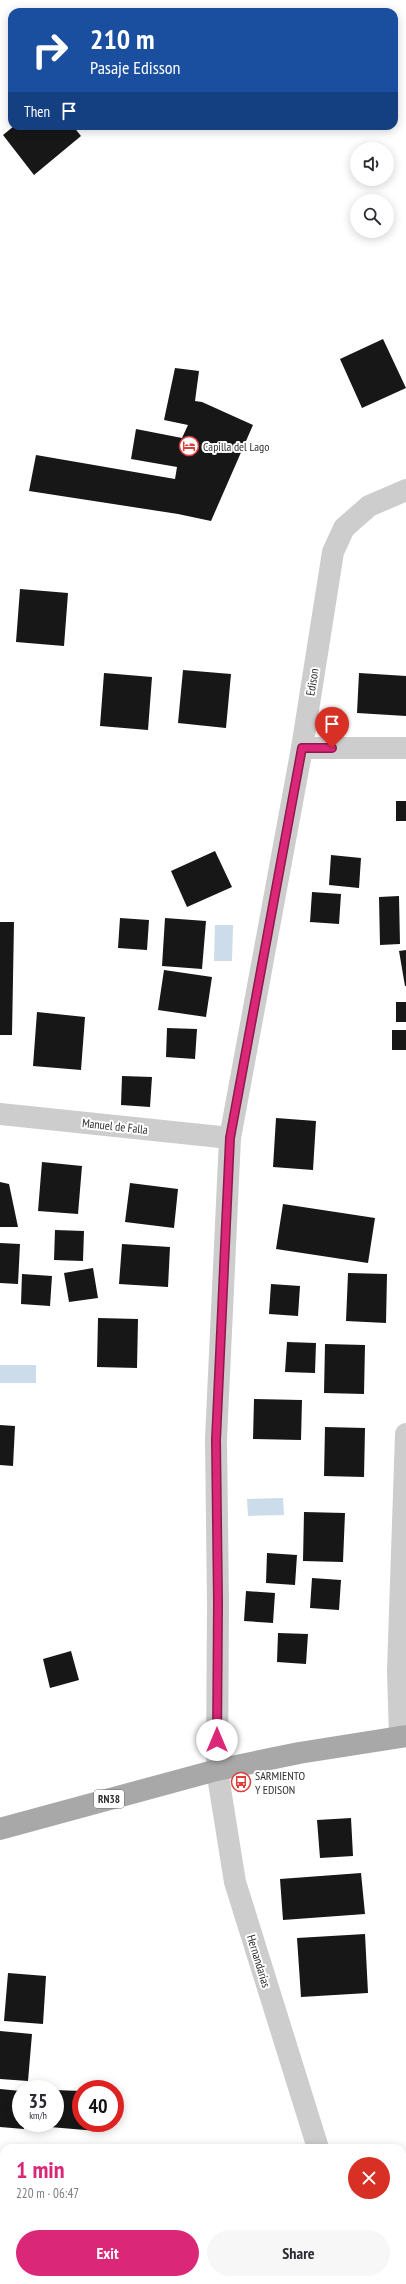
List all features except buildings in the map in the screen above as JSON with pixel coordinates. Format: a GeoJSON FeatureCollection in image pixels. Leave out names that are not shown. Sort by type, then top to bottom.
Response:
{"type":"FeatureCollection","features":[{"type":"Feature","properties":{"kind":"main road","name":"RN38"},"geometry":{"type":"LineString","coordinates":[[0,1829],[217,1770],[299,1753],[403,1737]]}},
{"type":"Feature","properties":{"kind":"street","name":"Edison"},"geometry":{"type":"LineString","coordinates":[[217,1770],[218,1602],[216,1440],[230,1138],[302,748],[333,552],[344,528],[369,506],[406,490]]}},
{"type":"Feature","properties":{"kind":"street"},"geometry":{"type":"LineString","coordinates":[[302,748],[406,748]]}},
{"type":"Feature","properties":{"kind":"street","name":"Manuel de Falla"},"geometry":{"type":"LineString","coordinates":[[0,1114],[230,1138]]}},
{"type":"Feature","properties":{"kind":"street"},"geometry":{"type":"LineString","coordinates":[[403,1737],[398,1672],[406,1434]]}},
{"type":"Feature","properties":{"kind":"street","name":"Hernandarias"},"geometry":{"type":"LineString","coordinates":[[217,1770],[235,1882],[317,2144]]}},
{"type":"Feature","properties":{"kind":"water"},"geometry":{"type":"Polygon","coordinates":[[[215,925],[233,925],[232,961],[214,961],[215,925]]]}},
{"type":"Feature","properties":{"kind":"water"},"geometry":{"type":"Polygon","coordinates":[[[0,1365],[36,1365],[36,1383],[0,1383],[0,1365]]]}},
{"type":"Feature","properties":{"kind":"water"},"geometry":{"type":"Polygon","coordinates":[[[283,1498],[284,1515],[248,1516],[247,1499],[283,1498]]]}},
{"type":"Feature","properties":{"kind":"place","name":"Capilla del Lago"},"geometry":{"type":"Point","coordinates":[189,446]}},
{"type":"Feature","properties":{"kind":"place","name":"SARMIENTO Y EDISON"},"geometry":{"type":"Point","coordinates":[241,1782]}},
{"type":"Feature","properties":{"kind":"route"},"geometry":{"type":"LineString","coordinates":[[217,1740],[218,1602],[216,1440],[230,1138],[302,748],[332,748]]}}]}
